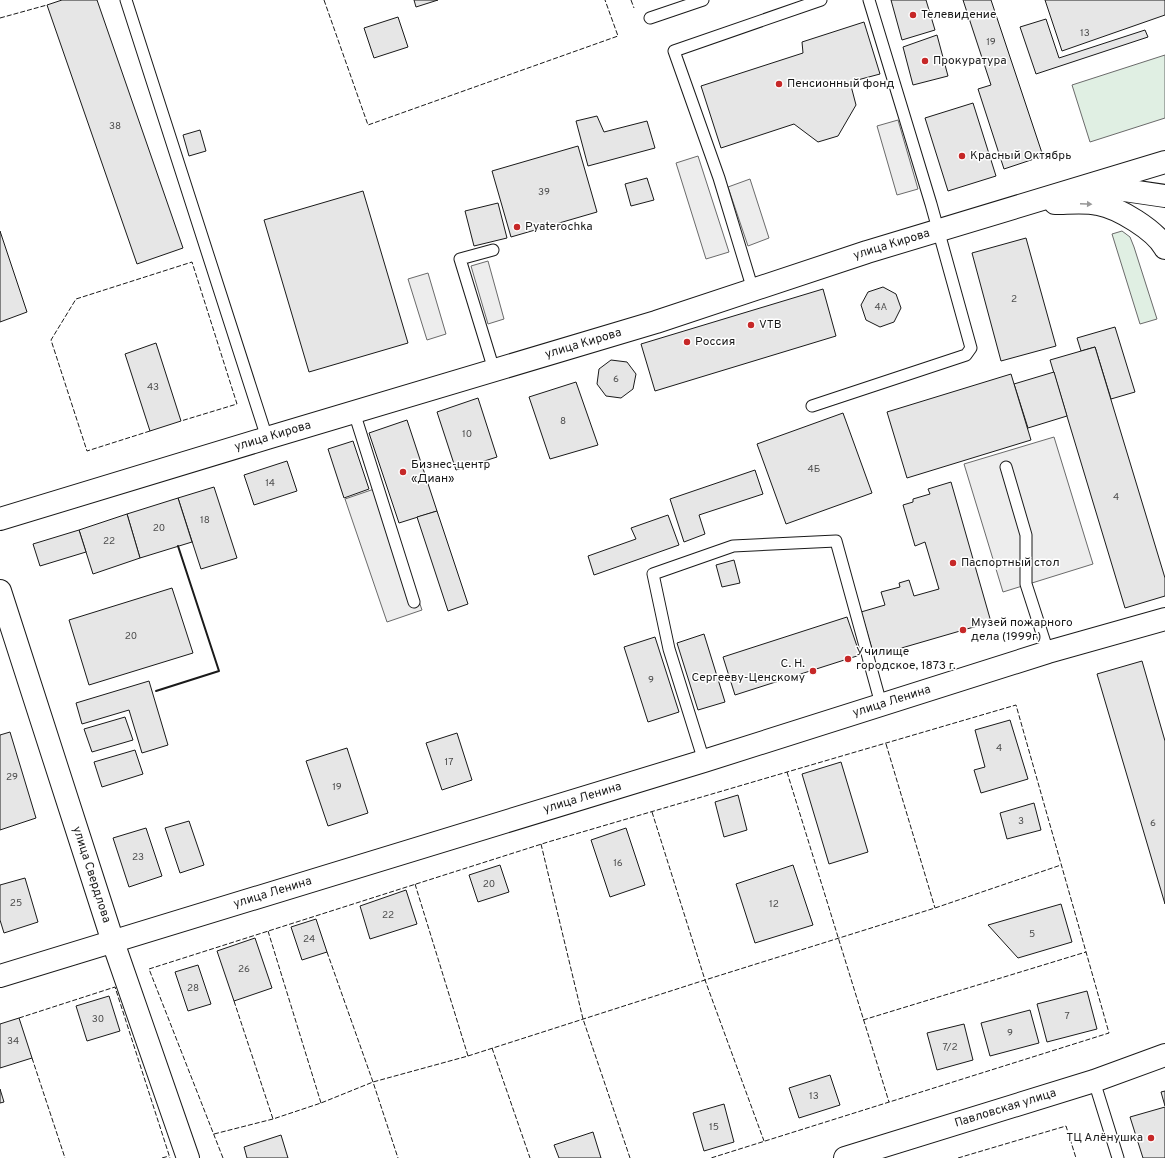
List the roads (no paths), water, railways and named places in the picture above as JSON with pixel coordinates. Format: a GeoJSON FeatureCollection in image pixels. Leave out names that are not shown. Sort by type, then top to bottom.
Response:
{"type":"FeatureCollection","features":[{"type":"Feature","properties":{"kind":"street","name":"улица Кирова"},"geometry":{"type":"LineString","coordinates":[[0,519],[656,322],[866,252],[1165,162]]}},
{"type":"Feature","properties":{"kind":"street"},"geometry":{"type":"LineString","coordinates":[[1092,185],[1165,196]]}},
{"type":"Feature","properties":{"kind":"street"},"geometry":{"type":"LineString","coordinates":[[1033,202],[1098,204],[1128,215],[1161,241],[1165,248]]}},
{"type":"Feature","properties":{"kind":"street","name":"улица Свердлова"},"geometry":{"type":"LineString","coordinates":[[0,591],[113,942],[188,1158]]}},
{"type":"Feature","properties":{"kind":"street","name":"улица Ленина"},"geometry":{"type":"LineString","coordinates":[[0,976],[704,761],[1048,652],[1165,619]]}},
{"type":"Feature","properties":{"kind":"street","name":"Павловская улица"},"geometry":{"type":"LineString","coordinates":[[845,1158],[1094,1081],[1165,1055]]}},
{"type":"Feature","properties":{"kind":"lane"},"geometry":{"type":"LineString","coordinates":[[126,0],[267,438]]}},
{"type":"Feature","properties":{"kind":"lane"},"geometry":{"type":"LineString","coordinates":[[650,18],[703,0]]}},
{"type":"Feature","properties":{"kind":"lane"},"geometry":{"type":"LineString","coordinates":[[753,290],[719,178],[674,51],[821,0]]}},
{"type":"Feature","properties":{"kind":"lane"},"geometry":{"type":"LineString","coordinates":[[812,406],[966,355],[971,348],[931,204],[869,0]]}},
{"type":"Feature","properties":{"kind":"lane"},"geometry":{"type":"LineString","coordinates":[[494,250],[460,258],[494,370]]}},
{"type":"Feature","properties":{"kind":"lane"},"geometry":{"type":"LineString","coordinates":[[354,412],[414,602]]}},
{"type":"Feature","properties":{"kind":"lane"},"geometry":{"type":"LineString","coordinates":[[1006,467],[1026,535],[1026,584],[1048,652]]}},
{"type":"Feature","properties":{"kind":"lane"},"geometry":{"type":"LineString","coordinates":[[704,761],[669,649],[653,574],[733,546],[836,541],[881,704]]}},
{"type":"Feature","properties":{"kind":"lane"},"geometry":{"type":"LineString","coordinates":[[1094,1081],[1118,1158]]}},
{"type":"Feature","properties":{"kind":"place","name":"Телевидение"},"geometry":{"type":"Point","coordinates":[913,15]}},
{"type":"Feature","properties":{"kind":"place","name":"Прокуратура"},"geometry":{"type":"Point","coordinates":[925,61]}},
{"type":"Feature","properties":{"kind":"place","name":"Пенсионный фонд"},"geometry":{"type":"Point","coordinates":[779,84]}},
{"type":"Feature","properties":{"kind":"place","name":"Красный Октябрь"},"geometry":{"type":"Point","coordinates":[962,156]}},
{"type":"Feature","properties":{"kind":"place","name":"Pyaterochka"},"geometry":{"type":"Point","coordinates":[517,227]}},
{"type":"Feature","properties":{"kind":"place","name":"VTB"},"geometry":{"type":"Point","coordinates":[751,325]}},
{"type":"Feature","properties":{"kind":"place","name":"Россия"},"geometry":{"type":"Point","coordinates":[687,342]}},
{"type":"Feature","properties":{"kind":"place","name":"Бизнес-центр «Диан»"},"geometry":{"type":"Point","coordinates":[403,472]}},
{"type":"Feature","properties":{"kind":"place","name":"Паспортный стол"},"geometry":{"type":"Point","coordinates":[953,563]}},
{"type":"Feature","properties":{"kind":"place","name":"Музей пожарного дела (1999г)"},"geometry":{"type":"Point","coordinates":[963,630]}},
{"type":"Feature","properties":{"kind":"place","name":"Училище городское, 1873 г."},"geometry":{"type":"Point","coordinates":[848,659]}},
{"type":"Feature","properties":{"kind":"place","name":"С. Н. Сергееву-Ценскому"},"geometry":{"type":"Point","coordinates":[813,671]}},
{"type":"Feature","properties":{"kind":"place","name":"ТЦ Алёнушка"},"geometry":{"type":"Point","coordinates":[1151,1138]}}]}
